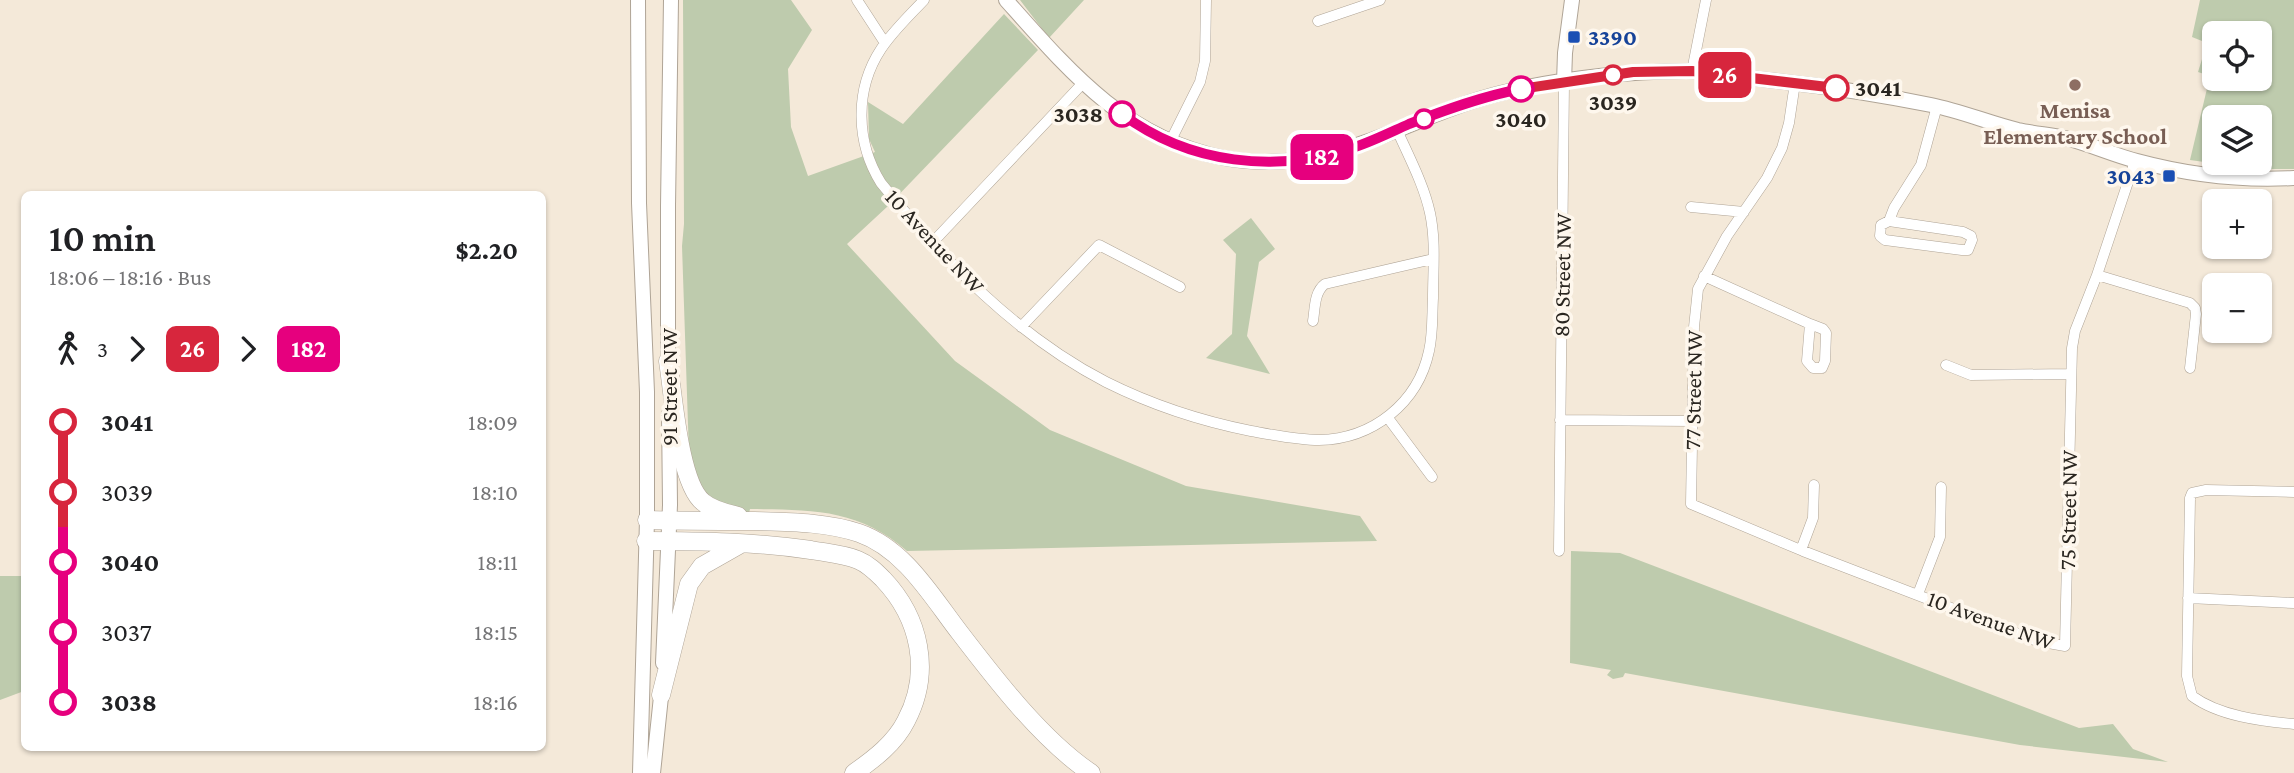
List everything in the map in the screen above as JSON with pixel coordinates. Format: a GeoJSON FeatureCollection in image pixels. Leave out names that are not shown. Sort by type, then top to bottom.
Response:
{"type":"FeatureCollection","features":[{"type":"Feature","properties":{"kind":"highway"},"geometry":{"type":"LineString","coordinates":[[668,361],[685,467],[692,490],[703,503],[720,512],[772,522]]}},
{"type":"Feature","properties":{"kind":"highway"},"geometry":{"type":"LineString","coordinates":[[647,520],[772,522],[832,526],[862,534],[889,550],[910,568],[987,668],[1042,730],[1091,773]]}},
{"type":"Feature","properties":{"kind":"highway"},"geometry":{"type":"LineString","coordinates":[[646,541],[785,546],[845,556],[861,561],[897,594],[907,609],[921,658],[915,698],[906,721],[894,740],[854,773]]}},
{"type":"Feature","properties":{"kind":"highway"},"geometry":{"type":"LineString","coordinates":[[662,695],[689,583],[702,566],[742,543]]}},
{"type":"Feature","properties":{"kind":"main road","name":"91 Street NW"},"geometry":{"type":"LineString","coordinates":[[638,0],[639,202],[647,392],[647,772]]}},
{"type":"Feature","properties":{"kind":"main road","name":"91 Street NW"},"geometry":{"type":"LineString","coordinates":[[647,772],[662,695],[669,541],[668,206],[671,0]]}},
{"type":"Feature","properties":{"kind":"main road"},"geometry":{"type":"LineString","coordinates":[[1006,0],[1083,83],[1134,124],[1170,142],[1229,159],[1289,162],[1332,154],[1457,106],[1503,93],[1633,72],[1692,71],[1856,90],[1937,106],[2018,130],[2068,139],[2135,161],[2194,174],[2222,178],[2294,178]]}},
{"type":"Feature","properties":{"kind":"main road","name":"80 Street NW"},"geometry":{"type":"LineString","coordinates":[[1564,82],[1572,0]]}},
{"type":"Feature","properties":{"kind":"street"},"geometry":{"type":"LineString","coordinates":[[857,0],[885,43]]}},
{"type":"Feature","properties":{"kind":"street","name":"10 Avenue NW"},"geometry":{"type":"LineString","coordinates":[[924,0],[885,43],[871,67],[861,113],[864,143],[871,165],[881,183],[976,287],[1021,327],[1090,373],[1123,390],[1210,422],[1310,440],[1339,438],[1359,433],[1388,418]]}},
{"type":"Feature","properties":{"kind":"street"},"geometry":{"type":"LineString","coordinates":[[1170,142],[1200,82],[1205,61],[1206,0]]}},
{"type":"Feature","properties":{"kind":"street"},"geometry":{"type":"LineString","coordinates":[[1318,21],[1379,0]]}},
{"type":"Feature","properties":{"kind":"street"},"geometry":{"type":"LineString","coordinates":[[1692,71],[1706,0]]}},
{"type":"Feature","properties":{"kind":"street","name":"80 Street NW"},"geometry":{"type":"LineString","coordinates":[[1559,551],[1564,82]]}},
{"type":"Feature","properties":{"kind":"street"},"geometry":{"type":"LineString","coordinates":[[933,242],[1083,83]]}},
{"type":"Feature","properties":{"kind":"street","name":"77 Street NW"},"geometry":{"type":"LineString","coordinates":[[1691,504],[1695,301],[1704,276],[1767,178],[1782,148],[1795,83]]}},
{"type":"Feature","properties":{"kind":"street"},"geometry":{"type":"LineString","coordinates":[[1889,221],[1968,234],[1971,236],[1971,246],[1962,250],[1885,240],[1880,236],[1881,225],[1889,221],[1894,208],[1921,165],[1937,106]]}},
{"type":"Feature","properties":{"kind":"street"},"geometry":{"type":"LineString","coordinates":[[1397,130],[1429,206],[1433,229],[1432,323],[1427,359],[1413,390],[1388,418],[1432,477]]}},
{"type":"Feature","properties":{"kind":"street","name":"75 Street NW"},"geometry":{"type":"LineString","coordinates":[[2065,646],[2070,374],[2075,331],[2135,161]]}},
{"type":"Feature","properties":{"kind":"street"},"geometry":{"type":"LineString","coordinates":[[1691,207],[1744,212]]}},
{"type":"Feature","properties":{"kind":"street"},"geometry":{"type":"LineString","coordinates":[[1021,327],[1099,245],[1180,287]]}},
{"type":"Feature","properties":{"kind":"street"},"geometry":{"type":"LineString","coordinates":[[1313,321],[1317,295],[1325,284],[1433,260]]}},
{"type":"Feature","properties":{"kind":"street"},"geometry":{"type":"LineString","coordinates":[[2096,275],[2190,303],[2196,314],[2190,368]]}},
{"type":"Feature","properties":{"kind":"street"},"geometry":{"type":"LineString","coordinates":[[1704,276],[1810,324]]}},
{"type":"Feature","properties":{"kind":"street"},"geometry":{"type":"LineString","coordinates":[[1946,365],[1971,375],[2070,374]]}},
{"type":"Feature","properties":{"kind":"street"},"geometry":{"type":"LineString","coordinates":[[1560,420],[1692,421]]}},
{"type":"Feature","properties":{"kind":"street"},"geometry":{"type":"LineString","coordinates":[[1801,550],[1813,517],[1814,485]]}},
{"type":"Feature","properties":{"kind":"street","name":"10 Avenue NW"},"geometry":{"type":"LineString","coordinates":[[1917,594],[1940,537],[1941,486]]}},
{"type":"Feature","properties":{"kind":"street"},"geometry":{"type":"LineString","coordinates":[[2294,492],[2197,490],[2192,493],[2187,676],[2192,696],[2202,704],[2245,717],[2294,723]]}},
{"type":"Feature","properties":{"kind":"street","name":"10 Avenue NW"},"geometry":{"type":"LineString","coordinates":[[1691,504],[1801,550],[2037,641],[2065,646]]}},
{"type":"Feature","properties":{"kind":"street"},"geometry":{"type":"LineString","coordinates":[[2188,598],[2294,603]]}},
{"type":"Feature","properties":{"kind":"green space"},"geometry":{"type":"Polygon","coordinates":[[[683,0],[791,0],[812,30],[788,69],[791,127],[808,176],[875,152],[869,139],[868,102],[903,124],[1004,14],[1038,50],[888,206],[847,244],[955,361],[1050,430],[1186,486],[1360,516],[1377,541],[907,551],[889,537],[852,519],[814,511],[733,511],[704,495],[689,454],[682,246],[683,0]]]}},
{"type":"Feature","properties":{"kind":"green space"},"geometry":{"type":"Polygon","coordinates":[[[1020,0],[1084,0],[1049,38],[1020,0]]]}},
{"type":"Feature","properties":{"kind":"green space"},"geometry":{"type":"Polygon","coordinates":[[[2200,0],[2294,0],[2294,169],[2272,169],[2272,105],[2203,105],[2206,91],[2272,91],[2272,21],[2202,21],[2202,41],[2192,37],[2200,0]]]}},
{"type":"Feature","properties":{"kind":"green space"},"geometry":{"type":"Polygon","coordinates":[[[2202,110],[2202,162],[2190,160],[2202,110]]]}},
{"type":"Feature","properties":{"kind":"green space"},"geometry":{"type":"Polygon","coordinates":[[[1251,218],[1275,249],[1259,262],[1247,336],[1270,374],[1206,358],[1232,334],[1236,254],[1223,240],[1251,218]]]}},
{"type":"Feature","properties":{"kind":"green space"},"geometry":{"type":"Polygon","coordinates":[[[1571,551],[1620,553],[2079,728],[2113,724],[2133,749],[2168,762],[2020,745],[1625,673],[1623,677],[1613,679],[1607,675],[1611,670],[1570,663],[1571,551]]]}},
{"type":"Feature","properties":{"kind":"green space"},"geometry":{"type":"Polygon","coordinates":[[[0,576],[21,576],[21,692],[0,700],[0,576]]]}},
{"type":"Feature","properties":{"kind":"bus line","name":"26"},"geometry":{"type":"LineString","coordinates":[[1521,89],[1633,72],[1692,71],[1836,88]]}},
{"type":"Feature","properties":{"kind":"bus line","name":"182"},"geometry":{"type":"LineString","coordinates":[[1122,114],[1150,133],[1201,153],[1247,161],[1289,162],[1358,146],[1457,106],[1521,89]]}},
{"type":"Feature","properties":{"kind":"place","name":"3390"},"geometry":{"type":"Point","coordinates":[1574,37]}},
{"type":"Feature","properties":{"kind":"place","name":"3039"},"geometry":{"type":"Point","coordinates":[1613,75]}},
{"type":"Feature","properties":{"kind":"place","name":"Menisa Elementary School"},"geometry":{"type":"Point","coordinates":[2075,85]}},
{"type":"Feature","properties":{"kind":"place","name":"3041"},"geometry":{"type":"Point","coordinates":[1836,88]}},
{"type":"Feature","properties":{"kind":"place","name":"3040"},"geometry":{"type":"Point","coordinates":[1521,89]}},
{"type":"Feature","properties":{"kind":"place","name":"3038"},"geometry":{"type":"Point","coordinates":[1122,114]}},
{"type":"Feature","properties":{"kind":"place","name":"3043"},"geometry":{"type":"Point","coordinates":[2169,176]}}]}
